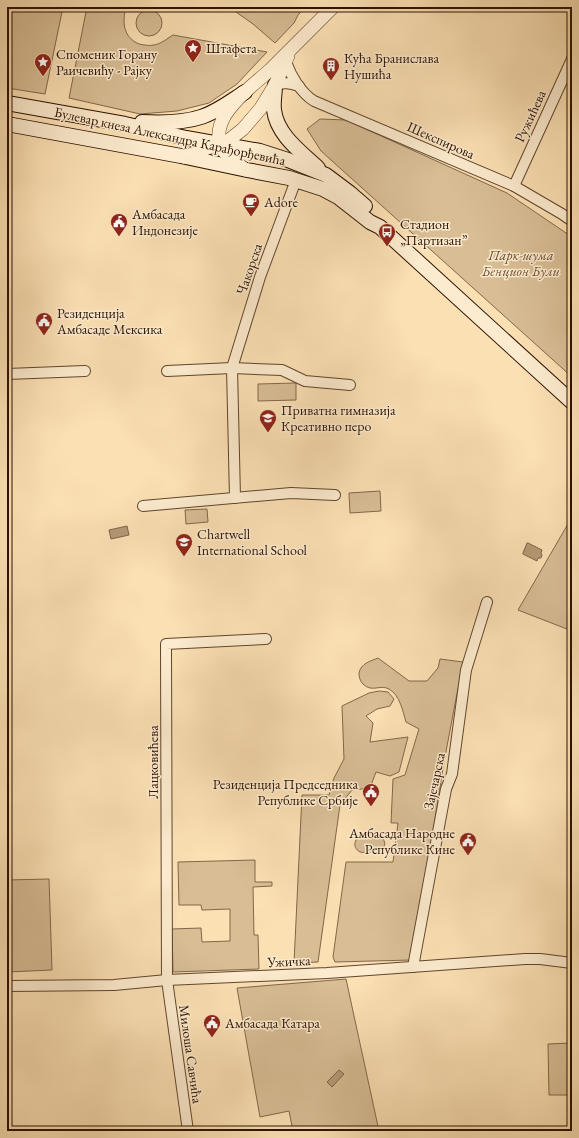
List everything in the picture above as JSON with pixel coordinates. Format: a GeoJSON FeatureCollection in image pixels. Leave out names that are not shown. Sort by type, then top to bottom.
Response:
{"type":"FeatureCollection","features":[{"type":"Feature","properties":{"kind":"main road"},"geometry":{"type":"LineString","coordinates":[[275,85],[274,109],[277,122],[299,150],[326,176]]}},
{"type":"Feature","properties":{"kind":"main road"},"geometry":{"type":"LineString","coordinates":[[125,124],[142,122],[175,122],[201,117],[221,108],[245,92]]}},
{"type":"Feature","properties":{"kind":"main road","name":"Булевар кнеза Александра Карађорђевића"},"geometry":{"type":"LineString","coordinates":[[7,103],[125,124],[186,138],[260,151],[288,160],[326,176],[350,193],[374,216],[380,227]]}},
{"type":"Feature","properties":{"kind":"main road","name":"Булевар кнеза Александра Карађорђевића"},"geometry":{"type":"LineString","coordinates":[[7,124],[284,176],[322,189],[338,197],[370,222],[380,227],[572,402]]}},
{"type":"Feature","properties":{"kind":"street"},"geometry":{"type":"LineString","coordinates":[[247,170],[231,159],[220,144],[219,131],[224,117],[245,92],[288,56],[333,7]]}},
{"type":"Feature","properties":{"kind":"street"},"geometry":{"type":"LineString","coordinates":[[184,157],[232,138],[250,121],[261,108],[275,85],[288,56]]}},
{"type":"Feature","properties":{"kind":"street","name":"Шекспирова"},"geometry":{"type":"LineString","coordinates":[[288,56],[291,75],[306,94],[314,101],[514,186],[572,221]]}},
{"type":"Feature","properties":{"kind":"street","name":"Ружићева"},"geometry":{"type":"LineString","coordinates":[[514,186],[572,59]]}},
{"type":"Feature","properties":{"kind":"street"},"geometry":{"type":"LineString","coordinates":[[275,85],[282,82],[288,82],[299,86]]}},
{"type":"Feature","properties":{"kind":"street","name":"Чакорска"},"geometry":{"type":"LineString","coordinates":[[234,498],[232,368],[260,277],[296,180]]}},
{"type":"Feature","properties":{"kind":"street"},"geometry":{"type":"LineString","coordinates":[[167,371],[232,368],[282,370],[305,381],[350,385]]}},
{"type":"Feature","properties":{"kind":"street"},"geometry":{"type":"LineString","coordinates":[[7,374],[85,370]]}},
{"type":"Feature","properties":{"kind":"street"},"geometry":{"type":"LineString","coordinates":[[143,506],[291,493],[336,495]]}},
{"type":"Feature","properties":{"kind":"street","name":"Зајечарска"},"geometry":{"type":"LineString","coordinates":[[413,967],[446,789],[452,774],[466,670],[487,602]]}},
{"type":"Feature","properties":{"kind":"street","name":"Лацковићева"},"geometry":{"type":"LineString","coordinates":[[167,980],[166,644],[266,638]]}},
{"type":"Feature","properties":{"kind":"street","name":"Ужичка"},"geometry":{"type":"LineString","coordinates":[[7,986],[114,985],[167,980],[327,973],[525,959],[540,959],[572,963]]}},
{"type":"Feature","properties":{"kind":"street","name":"Милоша Савчића"},"geometry":{"type":"LineString","coordinates":[[167,980],[188,1131]]}},
{"type":"Feature","properties":{"kind":"green space"},"geometry":{"type":"Polygon","coordinates":[[[7,7],[63,7],[45,94],[7,88],[7,7]]]}},
{"type":"Feature","properties":{"kind":"green space"},"geometry":{"type":"Polygon","coordinates":[[[87,7],[126,7],[124,18],[125,28],[130,37],[139,44],[157,44],[173,35],[267,52],[237,84],[209,103],[177,111],[140,114],[69,98],[87,7]]]}},
{"type":"Feature","properties":{"kind":"green space"},"geometry":{"type":"Polygon","coordinates":[[[237,7],[305,7],[298,15],[294,23],[275,43],[236,12],[237,7]]]}},
{"type":"Feature","properties":{"kind":"green space"},"geometry":{"type":"Polygon","coordinates":[[[149,10],[158,14],[162,23],[158,32],[149,36],[140,32],[136,23],[140,14],[149,10]]]}},
{"type":"Feature","properties":{"kind":"green space","name":"Парк-шума Бенцион Були"},"geometry":{"type":"Polygon","coordinates":[[[320,119],[346,120],[507,193],[572,237],[572,377],[321,151],[307,129],[320,119]]]}},
{"type":"Feature","properties":{"kind":"green space"},"geometry":{"type":"Polygon","coordinates":[[[296,383],[296,400],[258,401],[258,384],[296,383]]]}},
{"type":"Feature","properties":{"kind":"green space"},"geometry":{"type":"Polygon","coordinates":[[[380,491],[381,511],[350,513],[349,493],[380,491]]]}},
{"type":"Feature","properties":{"kind":"green space"},"geometry":{"type":"Polygon","coordinates":[[[207,509],[208,522],[186,524],[185,510],[207,509]]]}},
{"type":"Feature","properties":{"kind":"green space"},"geometry":{"type":"Polygon","coordinates":[[[572,517],[572,631],[518,610],[572,517]]]}},
{"type":"Feature","properties":{"kind":"green space"},"geometry":{"type":"Polygon","coordinates":[[[378,658],[409,681],[427,681],[438,668],[440,659],[463,662],[444,762],[412,960],[335,962],[333,957],[346,862],[393,862],[398,823],[391,823],[393,779],[405,775],[419,729],[406,722],[398,699],[393,692],[382,687],[366,687],[361,682],[359,673],[362,667],[378,658]]]}},
{"type":"Feature","properties":{"kind":"green space"},"geometry":{"type":"Polygon","coordinates":[[[379,691],[388,692],[394,699],[390,706],[377,709],[366,716],[373,723],[370,742],[408,737],[399,772],[390,776],[376,772],[370,788],[352,790],[340,805],[318,962],[294,963],[302,795],[329,795],[334,778],[344,759],[342,706],[369,693],[379,691]]]}},
{"type":"Feature","properties":{"kind":"green space"},"geometry":{"type":"Polygon","coordinates":[[[360,835],[380,836],[384,842],[383,849],[375,852],[360,852],[357,850],[355,842],[360,835]]]}},
{"type":"Feature","properties":{"kind":"green space"},"geometry":{"type":"Polygon","coordinates":[[[255,860],[255,882],[272,882],[272,886],[253,887],[254,935],[258,935],[259,969],[173,972],[172,929],[201,928],[202,942],[230,941],[230,909],[202,910],[201,905],[179,905],[178,862],[255,860]]]}},
{"type":"Feature","properties":{"kind":"green space"},"geometry":{"type":"Polygon","coordinates":[[[49,879],[52,970],[7,972],[7,880],[49,879]]]}},
{"type":"Feature","properties":{"kind":"green space"},"geometry":{"type":"Polygon","coordinates":[[[346,979],[379,1131],[293,1131],[289,1111],[260,1117],[237,988],[346,979]]]}},
{"type":"Feature","properties":{"kind":"green space"},"geometry":{"type":"Polygon","coordinates":[[[572,1043],[572,1095],[549,1095],[548,1044],[572,1043]]]}},
{"type":"Feature","properties":{"kind":"shaded area"},"geometry":{"type":"Polygon","coordinates":[[[127,526],[129,535],[111,539],[109,530],[127,526]]]}},
{"type":"Feature","properties":{"kind":"shaded area"},"geometry":{"type":"Polygon","coordinates":[[[527,543],[542,550],[541,558],[538,558],[537,561],[523,554],[527,543]]]}},
{"type":"Feature","properties":{"kind":"shaded area"},"geometry":{"type":"Polygon","coordinates":[[[339,1070],[344,1074],[332,1087],[327,1082],[339,1070]]]}},
{"type":"Feature","properties":{"kind":"place","name":"Штафета"},"geometry":{"type":"Point","coordinates":[193,63]}},
{"type":"Feature","properties":{"kind":"place","name":"Споменик Горану Раичевићу - Рајку"},"geometry":{"type":"Point","coordinates":[43,77]}},
{"type":"Feature","properties":{"kind":"place","name":"Кућа Бранислава Нушића"},"geometry":{"type":"Point","coordinates":[331,81]}},
{"type":"Feature","properties":{"kind":"place","name":"Adore"},"geometry":{"type":"Point","coordinates":[251,217]}},
{"type":"Feature","properties":{"kind":"place","name":"Амбасада Индонезије"},"geometry":{"type":"Point","coordinates":[119,237]}},
{"type":"Feature","properties":{"kind":"place","name":"Стадион „Партизан”"},"geometry":{"type":"Point","coordinates":[387,247]}},
{"type":"Feature","properties":{"kind":"place","name":"Резиденција Амбасаде Мексика"},"geometry":{"type":"Point","coordinates":[44,336]}},
{"type":"Feature","properties":{"kind":"place","name":"Приватна гимназија Креативно перо"},"geometry":{"type":"Point","coordinates":[268,433]}},
{"type":"Feature","properties":{"kind":"place","name":"Chartwell International School"},"geometry":{"type":"Point","coordinates":[184,557]}},
{"type":"Feature","properties":{"kind":"place","name":"Резиденција Председника Републике Србије"},"geometry":{"type":"Point","coordinates":[371,807]}},
{"type":"Feature","properties":{"kind":"place","name":"Амбасада Народне Републике Кине"},"geometry":{"type":"Point","coordinates":[468,856]}},
{"type":"Feature","properties":{"kind":"place","name":"Амбасада Катара"},"geometry":{"type":"Point","coordinates":[212,1038]}}]}
